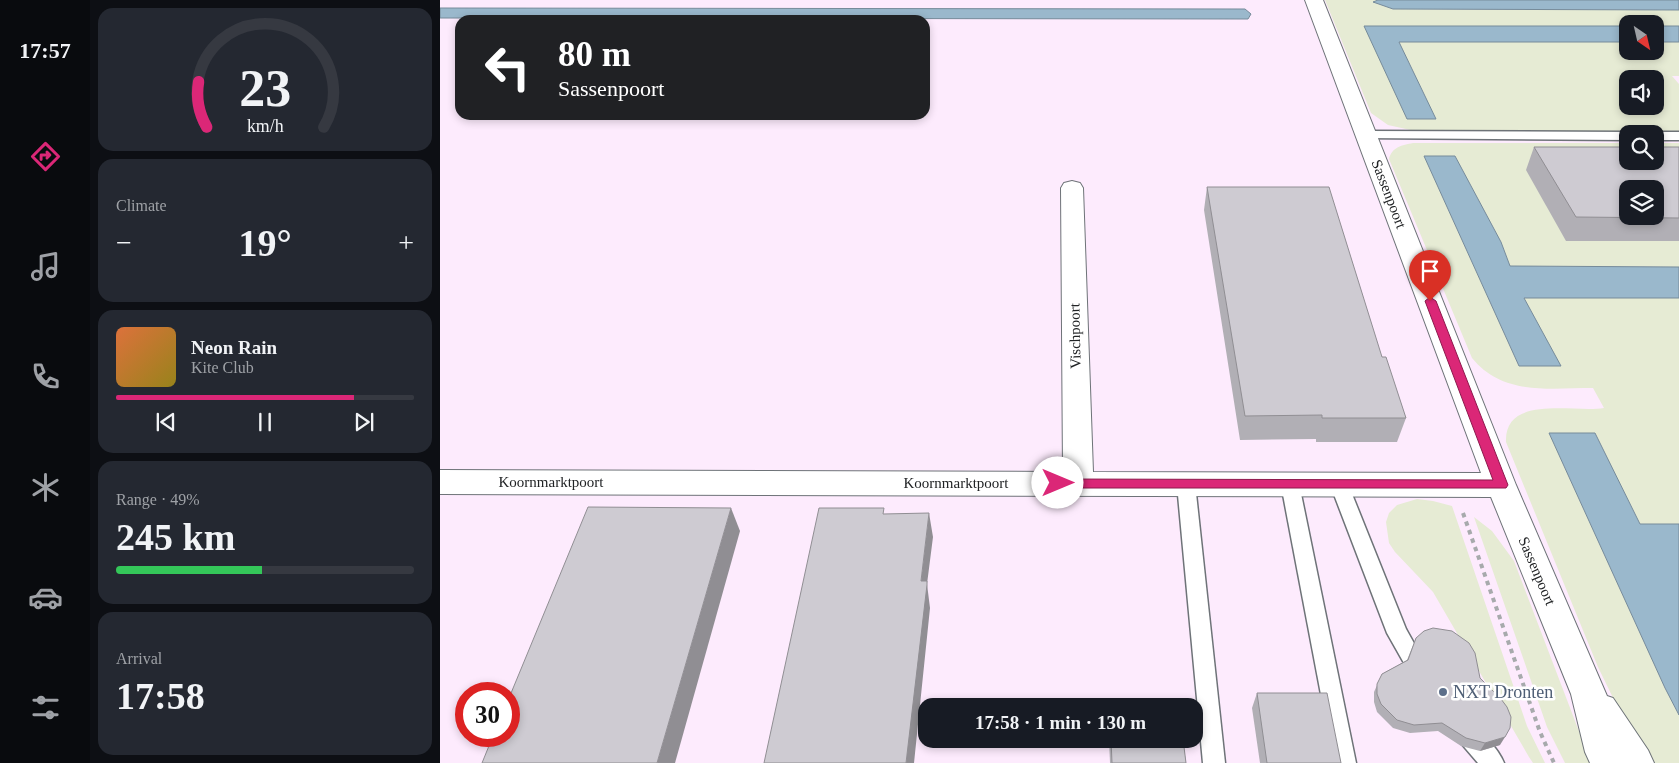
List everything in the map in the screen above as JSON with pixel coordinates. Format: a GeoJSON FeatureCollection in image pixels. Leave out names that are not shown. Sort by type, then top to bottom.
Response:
{"type":"FeatureCollection","features":[{"type":"Feature","properties":{"kind":"street","name":"Sassenpoort"},"geometry":{"type":"LineString","coordinates":[[1314,0],[1501,485],[1589,694],[1604,752],[1609,763]]}},
{"type":"Feature","properties":{"kind":"street","name":"Vischpoort"},"geometry":{"type":"LineString","coordinates":[[1072,188],[1078,484]]}},
{"type":"Feature","properties":{"kind":"street","name":"Koornmarktpoort"},"geometry":{"type":"LineString","coordinates":[[440,482],[1501,485]]}},
{"type":"Feature","properties":{"kind":"street","name":"Sassenpoort"},"geometry":{"type":"LineString","coordinates":[[1589,694],[1636,763]]}},
{"type":"Feature","properties":{"kind":"lane"},"geometry":{"type":"LineString","coordinates":[[1366,135],[1619,136]]}},
{"type":"Feature","properties":{"kind":"lane"},"geometry":{"type":"LineString","coordinates":[[1664,136],[1679,136]]}},
{"type":"Feature","properties":{"kind":"lane"},"geometry":{"type":"LineString","coordinates":[[1186,484],[1214,763]]}},
{"type":"Feature","properties":{"kind":"lane"},"geometry":{"type":"LineString","coordinates":[[1290,484],[1345,763]]}},
{"type":"Feature","properties":{"kind":"lane"},"geometry":{"type":"LineString","coordinates":[[1339,484],[1397,632],[1430,688]]}},
{"type":"Feature","properties":{"kind":"lane"},"geometry":{"type":"LineString","coordinates":[[1454,718],[1493,763]]}},
{"type":"Feature","properties":{"kind":"path"},"geometry":{"type":"LineString","coordinates":[[1452,484],[1540,732],[1554,763]]}},
{"type":"Feature","properties":{"kind":"shaded area"},"geometry":{"type":"Polygon","coordinates":[[[440,0],[1679,0],[1679,763],[440,763],[440,0]]]}},
{"type":"Feature","properties":{"kind":"green space"},"geometry":{"type":"Polygon","coordinates":[[[1325,0],[1378,0],[1374,2],[1393,9],[1679,10],[1679,26],[1664,26],[1664,15],[1619,15],[1619,26],[1365,26],[1407,119],[1436,119],[1399,42],[1619,42],[1619,60],[1664,60],[1664,42],[1679,42],[1679,76],[1672,76],[1679,84],[1679,131],[1664,131],[1664,125],[1619,125],[1619,131],[1415,131],[1388,125],[1371,113],[1325,0]]]}},
{"type":"Feature","properties":{"kind":"green space"},"geometry":{"type":"Polygon","coordinates":[[[1413,143],[1619,143],[1619,170],[1664,170],[1664,143],[1679,143],[1679,267],[1510,266],[1501,242],[1455,156],[1424,156],[1519,366],[1560,366],[1524,298],[1679,298],[1679,524],[1640,524],[1595,433],[1549,433],[1679,715],[1679,763],[1650,763],[1615,702],[1598,667],[1506,442],[1508,427],[1516,417],[1528,411],[1559,408],[1604,408],[1593,388],[1544,389],[1512,384],[1498,379],[1484,370],[1472,358],[1389,159],[1392,152],[1401,146],[1413,143]]]}},
{"type":"Feature","properties":{"kind":"green space"},"geometry":{"type":"Polygon","coordinates":[[[1417,499],[1452,506],[1527,726],[1545,763],[1533,763],[1433,592],[1395,552],[1389,543],[1386,522],[1389,513],[1397,505],[1417,499]]]}},
{"type":"Feature","properties":{"kind":"green space"},"geometry":{"type":"Polygon","coordinates":[[[1474,517],[1492,531],[1514,561],[1580,734],[1583,734],[1591,763],[1565,763],[1547,727],[1474,517]]]}},
{"type":"Feature","properties":{"kind":"water"},"geometry":{"type":"Polygon","coordinates":[[[1378,0],[1679,0],[1679,10],[1393,9],[1373,2],[1378,0]]]}},
{"type":"Feature","properties":{"kind":"water"},"geometry":{"type":"Polygon","coordinates":[[[440,8],[1245,9],[1251,14],[1248,19],[930,19],[930,15],[455,15],[455,18],[440,18],[440,8]]]}},
{"type":"Feature","properties":{"kind":"water"},"geometry":{"type":"Polygon","coordinates":[[[1364,26],[1619,26],[1619,42],[1399,42],[1436,119],[1407,119],[1364,26]]]}},
{"type":"Feature","properties":{"kind":"water"},"geometry":{"type":"Polygon","coordinates":[[[1664,26],[1679,26],[1679,42],[1664,42],[1664,26]]]}},
{"type":"Feature","properties":{"kind":"water"},"geometry":{"type":"Polygon","coordinates":[[[1424,156],[1455,156],[1501,242],[1510,266],[1679,267],[1679,298],[1524,298],[1561,366],[1519,366],[1424,156]]]}},
{"type":"Feature","properties":{"kind":"water"},"geometry":{"type":"Polygon","coordinates":[[[1549,433],[1595,433],[1640,524],[1679,524],[1679,715],[1665,688],[1549,433]]]}},
{"type":"Feature","properties":{"kind":"building"},"geometry":{"type":"Polygon","coordinates":[[[1534,147],[1619,147],[1619,170],[1664,170],[1664,147],[1679,147],[1679,218],[1664,218],[1664,180],[1619,180],[1619,217],[1576,217],[1534,147]]]}},
{"type":"Feature","properties":{"kind":"building"},"geometry":{"type":"Polygon","coordinates":[[[1207,187],[1329,187],[1382,357],[1386,357],[1406,418],[1322,418],[1322,415],[1245,416],[1207,187]]]}},
{"type":"Feature","properties":{"kind":"building"},"geometry":{"type":"Polygon","coordinates":[[[588,507],[731,508],[657,763],[482,763],[489,747],[520,747],[520,682],[516,682],[588,507]]]}},
{"type":"Feature","properties":{"kind":"building"},"geometry":{"type":"Polygon","coordinates":[[[819,508],[884,508],[883,514],[929,513],[921,581],[927,581],[927,585],[906,763],[764,763],[819,508]]]}},
{"type":"Feature","properties":{"kind":"building"},"geometry":{"type":"Polygon","coordinates":[[[1433,628],[1452,631],[1469,643],[1475,653],[1480,678],[1501,699],[1511,717],[1510,728],[1505,737],[1485,743],[1466,738],[1442,723],[1414,725],[1397,720],[1381,704],[1377,694],[1377,684],[1382,674],[1408,660],[1416,638],[1424,631],[1433,628]]]}},
{"type":"Feature","properties":{"kind":"building"},"geometry":{"type":"Polygon","coordinates":[[[1257,693],[1327,693],[1341,763],[1267,763],[1257,693]]]}},
{"type":"Feature","properties":{"kind":"building"},"geometry":{"type":"Polygon","coordinates":[[[1111,748],[1184,748],[1186,763],[1112,763],[1111,748]]]}},
{"type":"Feature","properties":{"kind":"place","name":"NXT Dronten"},"geometry":{"type":"Point","coordinates":[1443,692]}},
{"type":"Feature","properties":{"kind":"route"},"geometry":{"type":"LineString","coordinates":[[1058,483],[1501,485],[1430,301]]}}]}
